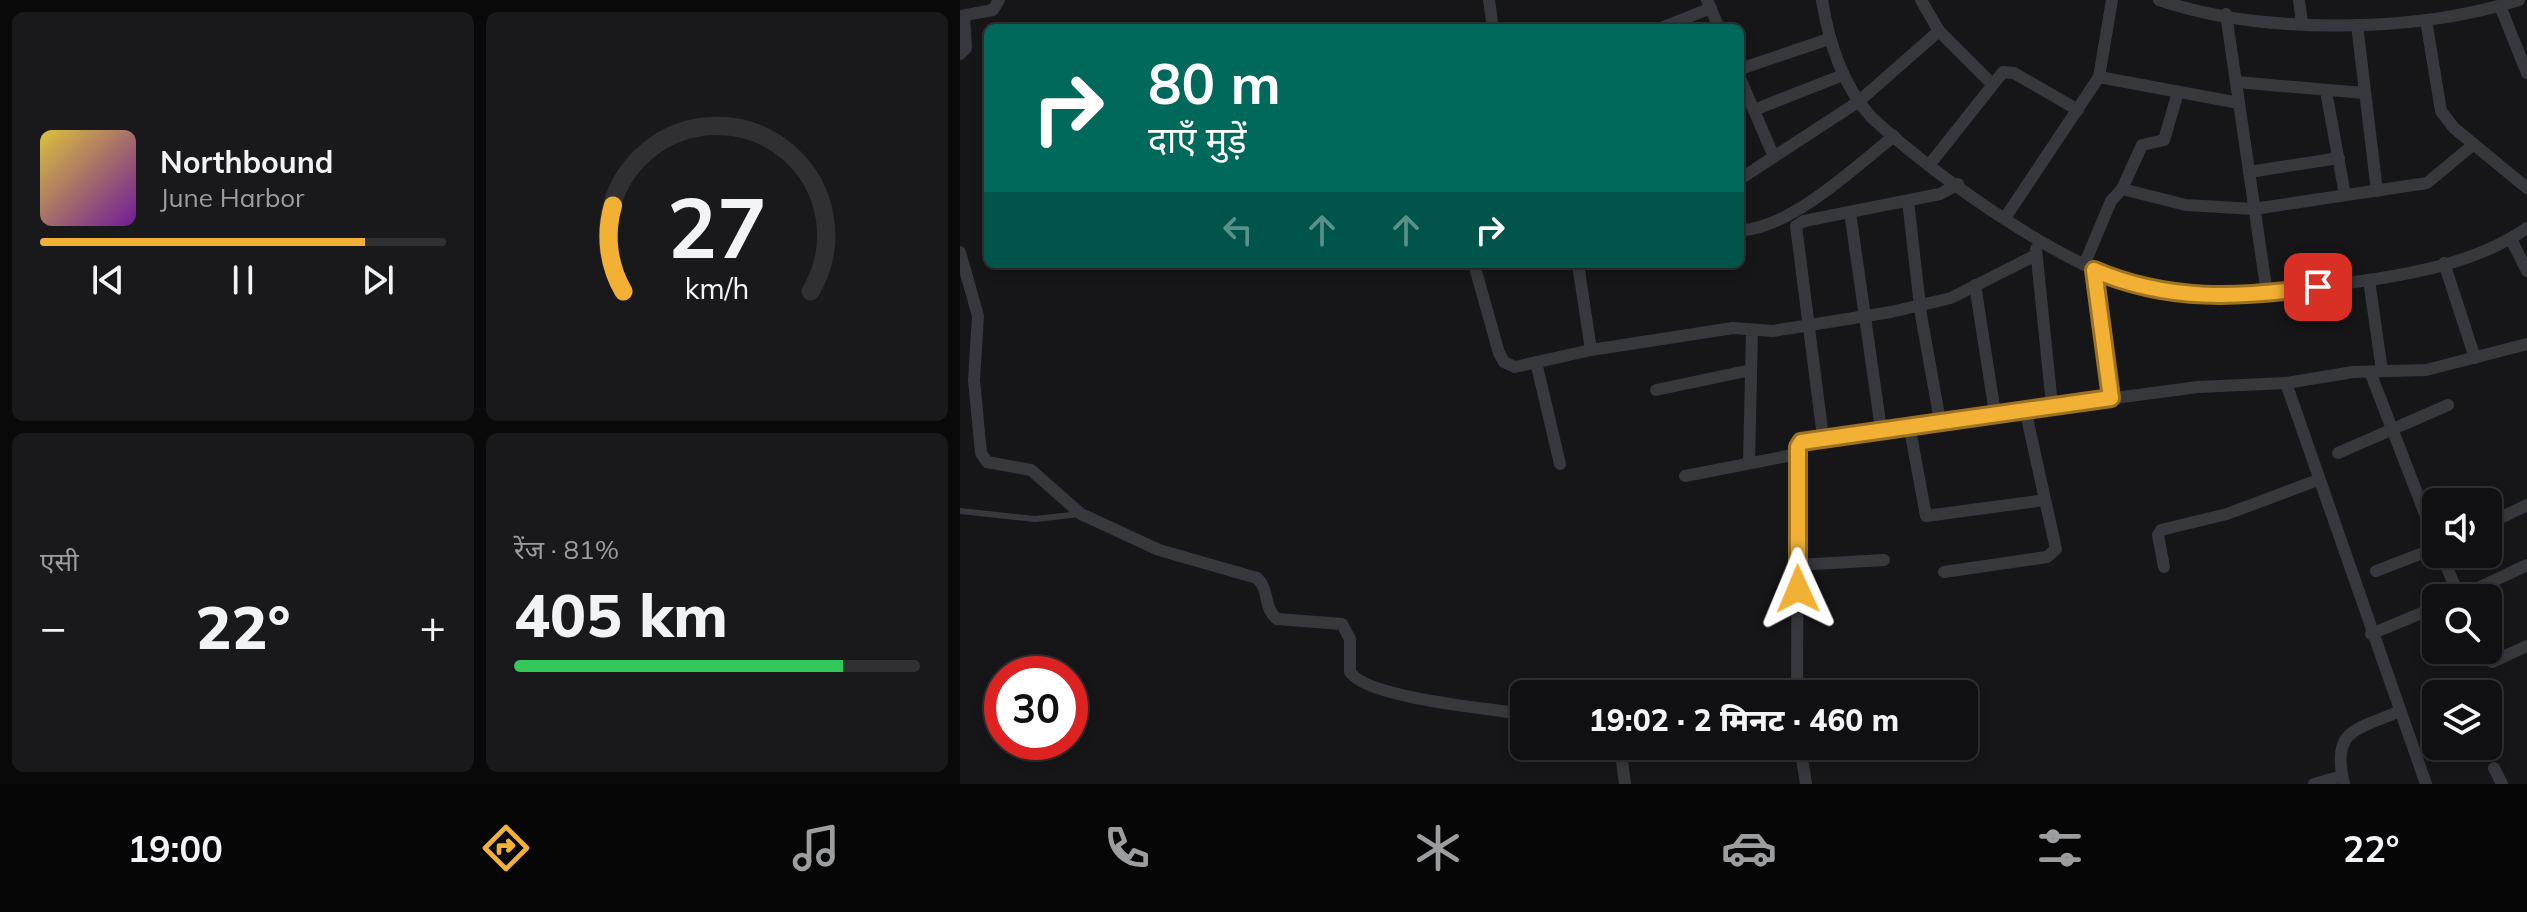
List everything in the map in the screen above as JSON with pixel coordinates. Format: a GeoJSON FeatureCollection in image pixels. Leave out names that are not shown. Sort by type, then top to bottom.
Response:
{"type":"FeatureCollection","features":[{"type":"Feature","properties":{"kind":"street"},"geometry":{"type":"LineString","coordinates":[[960,54],[966,48],[962,16],[993,10],[999,0]]}},
{"type":"Feature","properties":{"kind":"street"},"geometry":{"type":"LineString","coordinates":[[1489,0],[1492,24]]}},
{"type":"Feature","properties":{"kind":"street"},"geometry":{"type":"LineString","coordinates":[[1822,0],[1829,39],[1843,75],[1858,102],[1894,136],[2034,236],[2089,268],[2162,292],[2215,296],[2267,294],[2369,280],[2444,263],[2511,239],[2527,228]]}},
{"type":"Feature","properties":{"kind":"street"},"geometry":{"type":"LineString","coordinates":[[1921,0],[1939,31],[1992,84]]}},
{"type":"Feature","properties":{"kind":"street"},"geometry":{"type":"LineString","coordinates":[[2005,218],[2099,77],[2112,0]]}},
{"type":"Feature","properties":{"kind":"street"},"geometry":{"type":"LineString","coordinates":[[2159,0],[2185,9],[2302,23],[2357,25],[2426,20],[2519,0]]}},
{"type":"Feature","properties":{"kind":"street"},"geometry":{"type":"LineString","coordinates":[[2299,0],[2302,23]]}},
{"type":"Feature","properties":{"kind":"street"},"geometry":{"type":"LineString","coordinates":[[1669,24],[1709,4],[1717,24]]}},
{"type":"Feature","properties":{"kind":"street"},"geometry":{"type":"LineString","coordinates":[[2500,6],[2527,73]]}},
{"type":"Feature","properties":{"kind":"street"},"geometry":{"type":"LineString","coordinates":[[2226,14],[2267,294]]}},
{"type":"Feature","properties":{"kind":"street"},"geometry":{"type":"LineString","coordinates":[[2426,20],[2441,111],[2474,144],[2527,188]]}},
{"type":"Feature","properties":{"kind":"street"},"geometry":{"type":"LineString","coordinates":[[2357,25],[2377,191]]}},
{"type":"Feature","properties":{"kind":"street"},"geometry":{"type":"LineString","coordinates":[[1744,176],[1858,102],[1939,31]]}},
{"type":"Feature","properties":{"kind":"street"},"geometry":{"type":"LineString","coordinates":[[1744,68],[1829,39]]}},
{"type":"Feature","properties":{"kind":"street"},"geometry":{"type":"LineString","coordinates":[[1930,164],[1992,84],[2008,71],[2078,110]]}},
{"type":"Feature","properties":{"kind":"street"},"geometry":{"type":"LineString","coordinates":[[1754,110],[1843,75]]}},
{"type":"Feature","properties":{"kind":"street"},"geometry":{"type":"LineString","coordinates":[[2099,77],[2239,103]]}},
{"type":"Feature","properties":{"kind":"street"},"geometry":{"type":"LineString","coordinates":[[2236,82],[2364,93]]}},
{"type":"Feature","properties":{"kind":"street"},"geometry":{"type":"LineString","coordinates":[[1744,87],[1774,157]]}},
{"type":"Feature","properties":{"kind":"street"},"geometry":{"type":"LineString","coordinates":[[2326,91],[2345,195]]}},
{"type":"Feature","properties":{"kind":"street"},"geometry":{"type":"LineString","coordinates":[[2111,398],[2089,268],[2111,201],[2122,189],[2142,145],[2164,140],[2178,92]]}},
{"type":"Feature","properties":{"kind":"street"},"geometry":{"type":"LineString","coordinates":[[1744,229],[1757,229],[1780,218],[1828,188],[1894,136]]}},
{"type":"Feature","properties":{"kind":"street"},"geometry":{"type":"LineString","coordinates":[[2122,189],[2186,205],[2254,209],[2431,182],[2474,144]]}},
{"type":"Feature","properties":{"kind":"street"},"geometry":{"type":"LineString","coordinates":[[2249,172],[2339,158]]}},
{"type":"Feature","properties":{"kind":"street"},"geometry":{"type":"LineString","coordinates":[[1780,218],[1796,226],[1940,194],[1958,184]]}},
{"type":"Feature","properties":{"kind":"street"},"geometry":{"type":"LineString","coordinates":[[1908,201],[1920,306],[1940,421]]}},
{"type":"Feature","properties":{"kind":"street"},"geometry":{"type":"LineString","coordinates":[[1850,212],[1881,429]]}},
{"type":"Feature","properties":{"kind":"street"},"geometry":{"type":"LineString","coordinates":[[1796,226],[1823,437]]}},
{"type":"Feature","properties":{"kind":"street"},"geometry":{"type":"LineString","coordinates":[[2034,236],[2052,405]]}},
{"type":"Feature","properties":{"kind":"street"},"geometry":{"type":"LineString","coordinates":[[2511,239],[2527,271]]}},
{"type":"Feature","properties":{"kind":"street"},"geometry":{"type":"LineString","coordinates":[[960,252],[977,308],[974,380],[983,458],[993,465],[1031,470],[1081,514],[1159,550],[1257,578],[1265,588],[1269,610],[1277,619],[1342,624],[1350,639],[1350,672],[1360,683],[1397,694],[1510,712]]}},
{"type":"Feature","properties":{"kind":"street"},"geometry":{"type":"LineString","coordinates":[[1475,268],[1504,362],[1515,367],[1591,350],[1733,328],[1752,330],[1811,325],[1920,306],[1951,298],[2036,255]]}},
{"type":"Feature","properties":{"kind":"street"},"geometry":{"type":"LineString","coordinates":[[2444,263],[2475,358]]}},
{"type":"Feature","properties":{"kind":"street"},"geometry":{"type":"LineString","coordinates":[[1579,268],[1591,350]]}},
{"type":"Feature","properties":{"kind":"street"},"geometry":{"type":"LineString","coordinates":[[2369,280],[2376,371],[2392,429],[2422,506]]}},
{"type":"Feature","properties":{"kind":"street"},"geometry":{"type":"LineString","coordinates":[[1975,285],[1995,413]]}},
{"type":"Feature","properties":{"kind":"street"},"geometry":{"type":"LineString","coordinates":[[1749,463],[1752,330]]}},
{"type":"Feature","properties":{"kind":"street"},"geometry":{"type":"LineString","coordinates":[[1797,680],[1798,454],[1801,442],[1909,424],[2213,385],[2286,383],[2376,371],[2426,370],[2527,344]]}},
{"type":"Feature","properties":{"kind":"street"},"geometry":{"type":"LineString","coordinates":[[1536,362],[1560,464]]}},
{"type":"Feature","properties":{"kind":"street"},"geometry":{"type":"LineString","coordinates":[[1656,390],[1751,370]]}},
{"type":"Feature","properties":{"kind":"street"},"geometry":{"type":"LineString","coordinates":[[2286,383],[2398,712],[2426,784]]}},
{"type":"Feature","properties":{"kind":"street"},"geometry":{"type":"LineString","coordinates":[[2338,453],[2448,405]]}},
{"type":"Feature","properties":{"kind":"street"},"geometry":{"type":"LineString","coordinates":[[1944,572],[2053,554],[2056,545],[2025,409]]}},
{"type":"Feature","properties":{"kind":"street"},"geometry":{"type":"LineString","coordinates":[[1909,424],[1926,516],[2045,500]]}},
{"type":"Feature","properties":{"kind":"street"},"geometry":{"type":"LineString","coordinates":[[1685,476],[1798,454]]}},
{"type":"Feature","properties":{"kind":"street"},"geometry":{"type":"LineString","coordinates":[[2164,567],[2158,535],[2161,530],[2227,514],[2318,480]]}},
{"type":"Feature","properties":{"kind":"street"},"geometry":{"type":"LineString","coordinates":[[2502,517],[2527,505]]}},
{"type":"Feature","properties":{"kind":"street"},"geometry":{"type":"LineString","coordinates":[[2376,571],[2422,553]]}},
{"type":"Feature","properties":{"kind":"street"},"geometry":{"type":"LineString","coordinates":[[1797,565],[1884,560]]}},
{"type":"Feature","properties":{"kind":"street"},"geometry":{"type":"LineString","coordinates":[[2487,584],[2527,565]]}},
{"type":"Feature","properties":{"kind":"street"},"geometry":{"type":"LineString","coordinates":[[2371,634],[2422,613]]}},
{"type":"Feature","properties":{"kind":"street"},"geometry":{"type":"LineString","coordinates":[[2502,657],[2527,646]]}},
{"type":"Feature","properties":{"kind":"street"},"geometry":{"type":"LineString","coordinates":[[2314,784],[2343,780],[2339,761],[2345,736],[2398,712]]}},
{"type":"Feature","properties":{"kind":"street"},"geometry":{"type":"LineString","coordinates":[[1622,760],[1625,784]]}},
{"type":"Feature","properties":{"kind":"street"},"geometry":{"type":"LineString","coordinates":[[1802,760],[1806,784]]}},
{"type":"Feature","properties":{"kind":"street"},"geometry":{"type":"LineString","coordinates":[[2494,768],[2502,784]]}},
{"type":"Feature","properties":{"kind":"lane"},"geometry":{"type":"LineString","coordinates":[[960,511],[1035,519],[1081,514]]}},
{"type":"Feature","properties":{"kind":"route"},"geometry":{"type":"LineString","coordinates":[[1798,589],[1798,447],[1805,439],[2111,398],[2094,270],[2125,283],[2162,292],[2215,296],[2267,294],[2318,287]]}}]}
